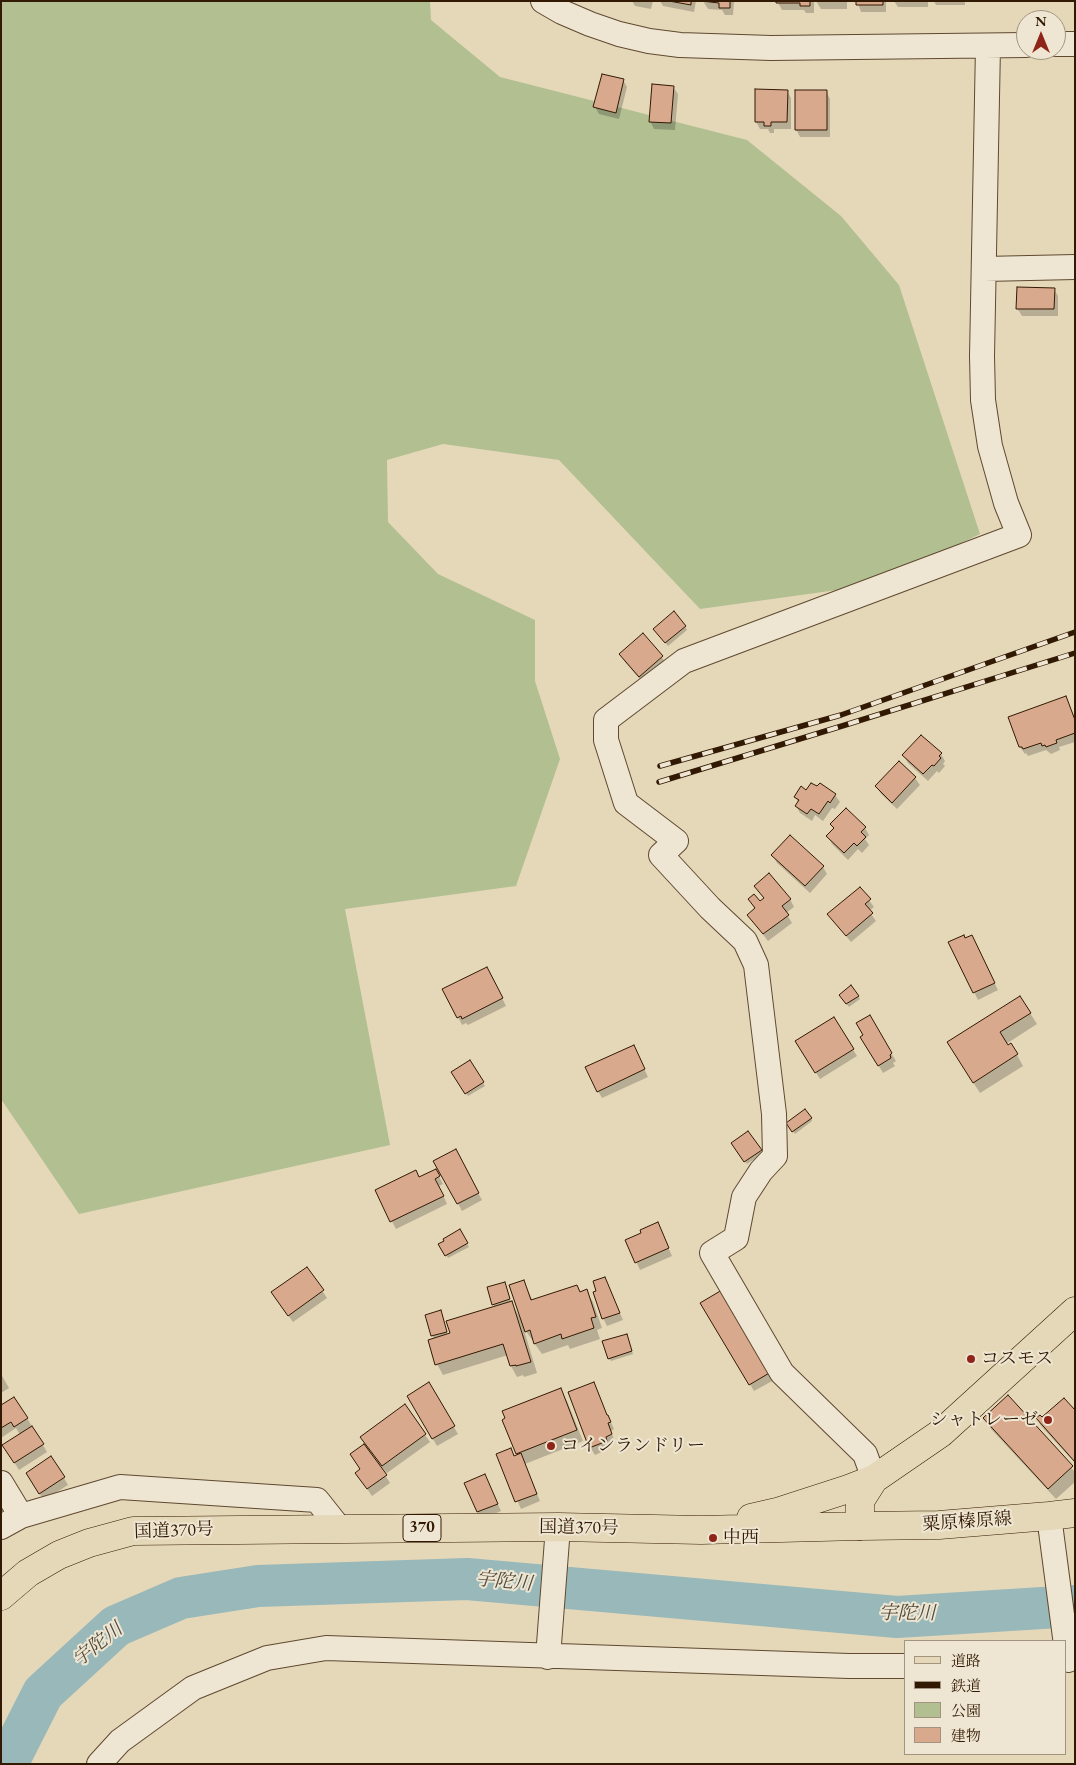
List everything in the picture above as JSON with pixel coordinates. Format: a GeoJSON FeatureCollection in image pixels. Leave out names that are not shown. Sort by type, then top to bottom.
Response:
{"type":"FeatureCollection","features":[{"type":"Feature","properties":{"kind":"main road"},"geometry":{"type":"LineString","coordinates":[[701,1530],[777,1512],[874,1479],[941,1433],[1075,1311]]}},
{"type":"Feature","properties":{"kind":"main road"},"geometry":{"type":"LineString","coordinates":[[860,1526],[860,1501],[874,1479]]}},
{"type":"Feature","properties":{"kind":"main road","name":"粟原榛原線"},"geometry":{"type":"LineString","coordinates":[[860,1526],[939,1525],[1062,1515]]}},
{"type":"Feature","properties":{"kind":"main road","name":"国道370号"},"geometry":{"type":"LineString","coordinates":[[1,1596],[28,1573],[59,1555],[89,1543],[133,1531],[340,1529],[558,1536],[860,1526]]}},
{"type":"Feature","properties":{"kind":"street"},"geometry":{"type":"LineString","coordinates":[[543,1],[562,12],[619,34],[649,41],[680,45],[771,48],[1016,45]]}},
{"type":"Feature","properties":{"kind":"street"},"geometry":{"type":"LineString","coordinates":[[874,1479],[864,1454],[782,1374],[712,1253],[736,1238],[744,1197],[761,1171],[776,1156],[774,1114],[756,965],[745,940],[710,908],[661,855],[676,841],[626,803],[606,740],[606,720],[684,661],[1019,535],[1006,503],[990,446],[984,400],[982,356],[988,46]]}},
{"type":"Feature","properties":{"kind":"street"},"geometry":{"type":"LineString","coordinates":[[984,269],[1075,267]]}},
{"type":"Feature","properties":{"kind":"street"},"geometry":{"type":"LineString","coordinates":[[1,1483],[11,1522],[120,1487],[317,1500],[340,1529]]}},
{"type":"Feature","properties":{"kind":"street"},"geometry":{"type":"LineString","coordinates":[[1062,1515],[1054,1553],[1069,1657]]}},
{"type":"Feature","properties":{"kind":"street"},"geometry":{"type":"LineString","coordinates":[[548,1652],[558,1536]]}},
{"type":"Feature","properties":{"kind":"street"},"geometry":{"type":"LineString","coordinates":[[99,1764],[120,1740],[194,1688],[267,1658],[326,1648],[548,1652],[849,1666],[904,1666]]}},
{"type":"Feature","properties":{"kind":"green space"},"geometry":{"type":"Polygon","coordinates":[[[1,1],[430,1],[431,20],[500,77],[747,140],[841,216],[899,285],[980,534],[928,559],[837,590],[700,609],[559,460],[443,444],[387,460],[388,522],[438,574],[535,620],[535,681],[560,759],[516,886],[345,909],[390,1145],[79,1214],[1,1099],[1,1]]]}},
{"type":"Feature","properties":{"kind":"building"},"geometry":{"type":"Polygon","coordinates":[[[669,1],[691,1],[691,5],[669,1]]]}},
{"type":"Feature","properties":{"kind":"building"},"geometry":{"type":"Polygon","coordinates":[[[702,1],[730,1],[730,8],[719,8],[719,3],[702,1]]]}},
{"type":"Feature","properties":{"kind":"building"},"geometry":{"type":"Polygon","coordinates":[[[776,1],[810,1],[810,6],[800,6],[800,3],[776,3],[776,1]]]}},
{"type":"Feature","properties":{"kind":"building"},"geometry":{"type":"Polygon","coordinates":[[[856,1],[883,1],[883,5],[856,5],[856,1]]]}},
{"type":"Feature","properties":{"kind":"building"},"geometry":{"type":"Polygon","coordinates":[[[602,74],[624,79],[616,113],[593,107],[602,74]]]}},
{"type":"Feature","properties":{"kind":"building"},"geometry":{"type":"Polygon","coordinates":[[[652,84],[674,86],[671,123],[649,122],[652,84]]]}},
{"type":"Feature","properties":{"kind":"building"},"geometry":{"type":"Polygon","coordinates":[[[755,89],[788,90],[787,122],[771,122],[771,126],[764,126],[764,122],[755,122],[755,89]]]}},
{"type":"Feature","properties":{"kind":"building"},"geometry":{"type":"Polygon","coordinates":[[[795,90],[827,90],[827,130],[795,130],[795,90]]]}},
{"type":"Feature","properties":{"kind":"building"},"geometry":{"type":"Polygon","coordinates":[[[1017,287],[1055,288],[1054,309],[1016,309],[1017,287]]]}},
{"type":"Feature","properties":{"kind":"building"},"geometry":{"type":"Polygon","coordinates":[[[674,611],[686,626],[665,643],[653,629],[674,611]]]}},
{"type":"Feature","properties":{"kind":"building"},"geometry":{"type":"Polygon","coordinates":[[[643,633],[663,656],[639,677],[619,654],[643,633]]]}},
{"type":"Feature","properties":{"kind":"building"},"geometry":{"type":"Polygon","coordinates":[[[1066,696],[1075,720],[1075,733],[1056,740],[1057,743],[1046,747],[1045,745],[1042,746],[1041,743],[1023,749],[1019,747],[1008,717],[1066,696]]]}},
{"type":"Feature","properties":{"kind":"building"},"geometry":{"type":"Polygon","coordinates":[[[921,735],[942,753],[939,756],[941,758],[934,766],[932,765],[923,774],[902,755],[921,735]]]}},
{"type":"Feature","properties":{"kind":"building"},"geometry":{"type":"Polygon","coordinates":[[[899,761],[916,777],[892,803],[875,786],[899,761]]]}},
{"type":"Feature","properties":{"kind":"building"},"geometry":{"type":"Polygon","coordinates":[[[811,783],[817,786],[820,783],[836,794],[830,803],[828,801],[819,814],[811,809],[807,814],[795,806],[799,800],[794,797],[801,786],[806,790],[811,783]]]}},
{"type":"Feature","properties":{"kind":"building"},"geometry":{"type":"Polygon","coordinates":[[[846,808],[866,827],[861,832],[866,837],[857,846],[854,843],[844,853],[826,836],[834,828],[830,824],[846,808]]]}},
{"type":"Feature","properties":{"kind":"building"},"geometry":{"type":"Polygon","coordinates":[[[790,835],[824,866],[805,886],[771,855],[790,835]]]}},
{"type":"Feature","properties":{"kind":"building"},"geometry":{"type":"Polygon","coordinates":[[[769,873],[791,899],[782,906],[789,915],[763,934],[747,915],[755,908],[748,899],[754,894],[760,901],[764,898],[754,886],[769,873]]]}},
{"type":"Feature","properties":{"kind":"building"},"geometry":{"type":"Polygon","coordinates":[[[860,887],[871,899],[865,904],[873,913],[846,936],[827,914],[860,887]]]}},
{"type":"Feature","properties":{"kind":"building"},"geometry":{"type":"Polygon","coordinates":[[[964,935],[965,938],[972,935],[995,983],[973,993],[948,942],[964,935]]]}},
{"type":"Feature","properties":{"kind":"building"},"geometry":{"type":"Polygon","coordinates":[[[487,967],[503,998],[462,1019],[461,1016],[457,1018],[442,989],[487,967]]]}},
{"type":"Feature","properties":{"kind":"building"},"geometry":{"type":"Polygon","coordinates":[[[851,985],[859,996],[846,1004],[839,995],[851,985]]]}},
{"type":"Feature","properties":{"kind":"building"},"geometry":{"type":"Polygon","coordinates":[[[1020,996],[1031,1013],[1000,1032],[1008,1045],[1011,1043],[1018,1054],[973,1083],[947,1042],[1020,996]]]}},
{"type":"Feature","properties":{"kind":"building"},"geometry":{"type":"Polygon","coordinates":[[[870,1015],[892,1053],[890,1055],[891,1058],[878,1066],[860,1037],[863,1035],[856,1023],[870,1015]]]}},
{"type":"Feature","properties":{"kind":"building"},"geometry":{"type":"Polygon","coordinates":[[[834,1017],[854,1049],[815,1073],[795,1041],[834,1017]]]}},
{"type":"Feature","properties":{"kind":"building"},"geometry":{"type":"Polygon","coordinates":[[[634,1045],[645,1069],[597,1092],[585,1067],[634,1045]]]}},
{"type":"Feature","properties":{"kind":"building"},"geometry":{"type":"Polygon","coordinates":[[[470,1060],[484,1082],[465,1094],[451,1072],[470,1060]]]}},
{"type":"Feature","properties":{"kind":"building"},"geometry":{"type":"Polygon","coordinates":[[[805,1109],[812,1118],[792,1132],[786,1123],[805,1109]]]}},
{"type":"Feature","properties":{"kind":"building"},"geometry":{"type":"Polygon","coordinates":[[[748,1131],[762,1150],[744,1162],[731,1143],[748,1131]]]}},
{"type":"Feature","properties":{"kind":"building"},"geometry":{"type":"Polygon","coordinates":[[[456,1149],[479,1193],[457,1204],[433,1161],[456,1149]]]}},
{"type":"Feature","properties":{"kind":"building"},"geometry":{"type":"Polygon","coordinates":[[[436,1169],[440,1176],[435,1179],[444,1196],[390,1222],[375,1190],[416,1170],[419,1177],[436,1169]]]}},
{"type":"Feature","properties":{"kind":"building"},"geometry":{"type":"Polygon","coordinates":[[[658,1222],[669,1248],[635,1263],[625,1240],[641,1233],[640,1230],[658,1222]]]}},
{"type":"Feature","properties":{"kind":"building"},"geometry":{"type":"Polygon","coordinates":[[[460,1229],[468,1243],[445,1256],[438,1244],[460,1229]]]}},
{"type":"Feature","properties":{"kind":"building"},"geometry":{"type":"Polygon","coordinates":[[[307,1267],[324,1290],[288,1316],[271,1292],[307,1267]]]}},
{"type":"Feature","properties":{"kind":"building"},"geometry":{"type":"Polygon","coordinates":[[[605,1277],[620,1313],[602,1319],[593,1292],[596,1291],[593,1281],[605,1277]]]}},
{"type":"Feature","properties":{"kind":"building"},"geometry":{"type":"Polygon","coordinates":[[[524,1280],[531,1300],[577,1285],[580,1292],[587,1289],[596,1317],[591,1318],[594,1328],[562,1339],[561,1334],[534,1344],[530,1330],[525,1332],[509,1285],[524,1280]]]}},
{"type":"Feature","properties":{"kind":"building"},"geometry":{"type":"Polygon","coordinates":[[[505,1282],[510,1299],[492,1305],[487,1287],[505,1282]]]}},
{"type":"Feature","properties":{"kind":"building"},"geometry":{"type":"Polygon","coordinates":[[[722,1290],[771,1372],[749,1385],[700,1303],[722,1290]]]}},
{"type":"Feature","properties":{"kind":"building"},"geometry":{"type":"Polygon","coordinates":[[[512,1301],[531,1362],[510,1366],[503,1344],[435,1365],[428,1340],[450,1333],[446,1321],[512,1301]]]}},
{"type":"Feature","properties":{"kind":"building"},"geometry":{"type":"Polygon","coordinates":[[[441,1310],[447,1332],[431,1336],[425,1315],[441,1310]]]}},
{"type":"Feature","properties":{"kind":"building"},"geometry":{"type":"Polygon","coordinates":[[[627,1334],[632,1351],[608,1359],[602,1341],[627,1334]]]}},
{"type":"Feature","properties":{"kind":"building"},"geometry":{"type":"Polygon","coordinates":[[[429,1382],[455,1426],[432,1439],[407,1396],[429,1382]]]}},
{"type":"Feature","properties":{"kind":"building"},"geometry":{"type":"Polygon","coordinates":[[[594,1382],[611,1422],[608,1423],[612,1434],[606,1437],[607,1441],[589,1448],[568,1392],[594,1382]]]}},
{"type":"Feature","properties":{"kind":"building"},"geometry":{"type":"Polygon","coordinates":[[[561,1388],[577,1430],[516,1454],[502,1420],[505,1418],[502,1411],[561,1388]]]}},
{"type":"Feature","properties":{"kind":"building"},"geometry":{"type":"Polygon","coordinates":[[[1008,1395],[1073,1466],[1048,1489],[983,1418],[1008,1395]]]}},
{"type":"Feature","properties":{"kind":"building"},"geometry":{"type":"Polygon","coordinates":[[[14,1397],[28,1418],[14,1427],[11,1422],[1,1428],[1,1405],[14,1397]]]}},
{"type":"Feature","properties":{"kind":"building"},"geometry":{"type":"Polygon","coordinates":[[[1064,1398],[1075,1410],[1075,1462],[1036,1418],[1040,1415],[1042,1417],[1064,1398]]]}},
{"type":"Feature","properties":{"kind":"building"},"geometry":{"type":"Polygon","coordinates":[[[405,1404],[426,1434],[382,1466],[360,1437],[405,1404]]]}},
{"type":"Feature","properties":{"kind":"building"},"geometry":{"type":"Polygon","coordinates":[[[32,1426],[44,1444],[14,1463],[2,1445],[32,1426]]]}},
{"type":"Feature","properties":{"kind":"building"},"geometry":{"type":"Polygon","coordinates":[[[364,1444],[387,1475],[367,1489],[355,1473],[360,1469],[350,1454],[364,1444]]]}},
{"type":"Feature","properties":{"kind":"building"},"geometry":{"type":"Polygon","coordinates":[[[511,1448],[514,1456],[521,1453],[537,1494],[515,1502],[496,1454],[511,1448]]]}},
{"type":"Feature","properties":{"kind":"building"},"geometry":{"type":"Polygon","coordinates":[[[51,1456],[65,1477],[39,1494],[26,1473],[51,1456]]]}},
{"type":"Feature","properties":{"kind":"building"},"geometry":{"type":"Polygon","coordinates":[[[485,1474],[498,1504],[477,1512],[464,1483],[485,1474]]]}},
{"type":"Feature","properties":{"kind":"waterway","name":"宇陀川"},"geometry":{"type":"LineString","coordinates":[[7,1764],[43,1693],[116,1626],[181,1598],[258,1586],[467,1579],[897,1617],[1075,1606]]}},
{"type":"Feature","properties":{"kind":"railway"},"geometry":{"type":"LineString","coordinates":[[660,766],[841,715],[1075,632]]}},
{"type":"Feature","properties":{"kind":"railway"},"geometry":{"type":"LineString","coordinates":[[659,782],[1075,653]]}},
{"type":"Feature","properties":{"kind":"place","name":"コスモス"},"geometry":{"type":"Point","coordinates":[971,1359]}},
{"type":"Feature","properties":{"kind":"place","name":"シャトレーゼ"},"geometry":{"type":"Point","coordinates":[1048,1420]}},
{"type":"Feature","properties":{"kind":"place","name":"コインランドリー"},"geometry":{"type":"Point","coordinates":[551,1446]}},
{"type":"Feature","properties":{"kind":"place","name":"中西"},"geometry":{"type":"Point","coordinates":[713,1538]}}]}
